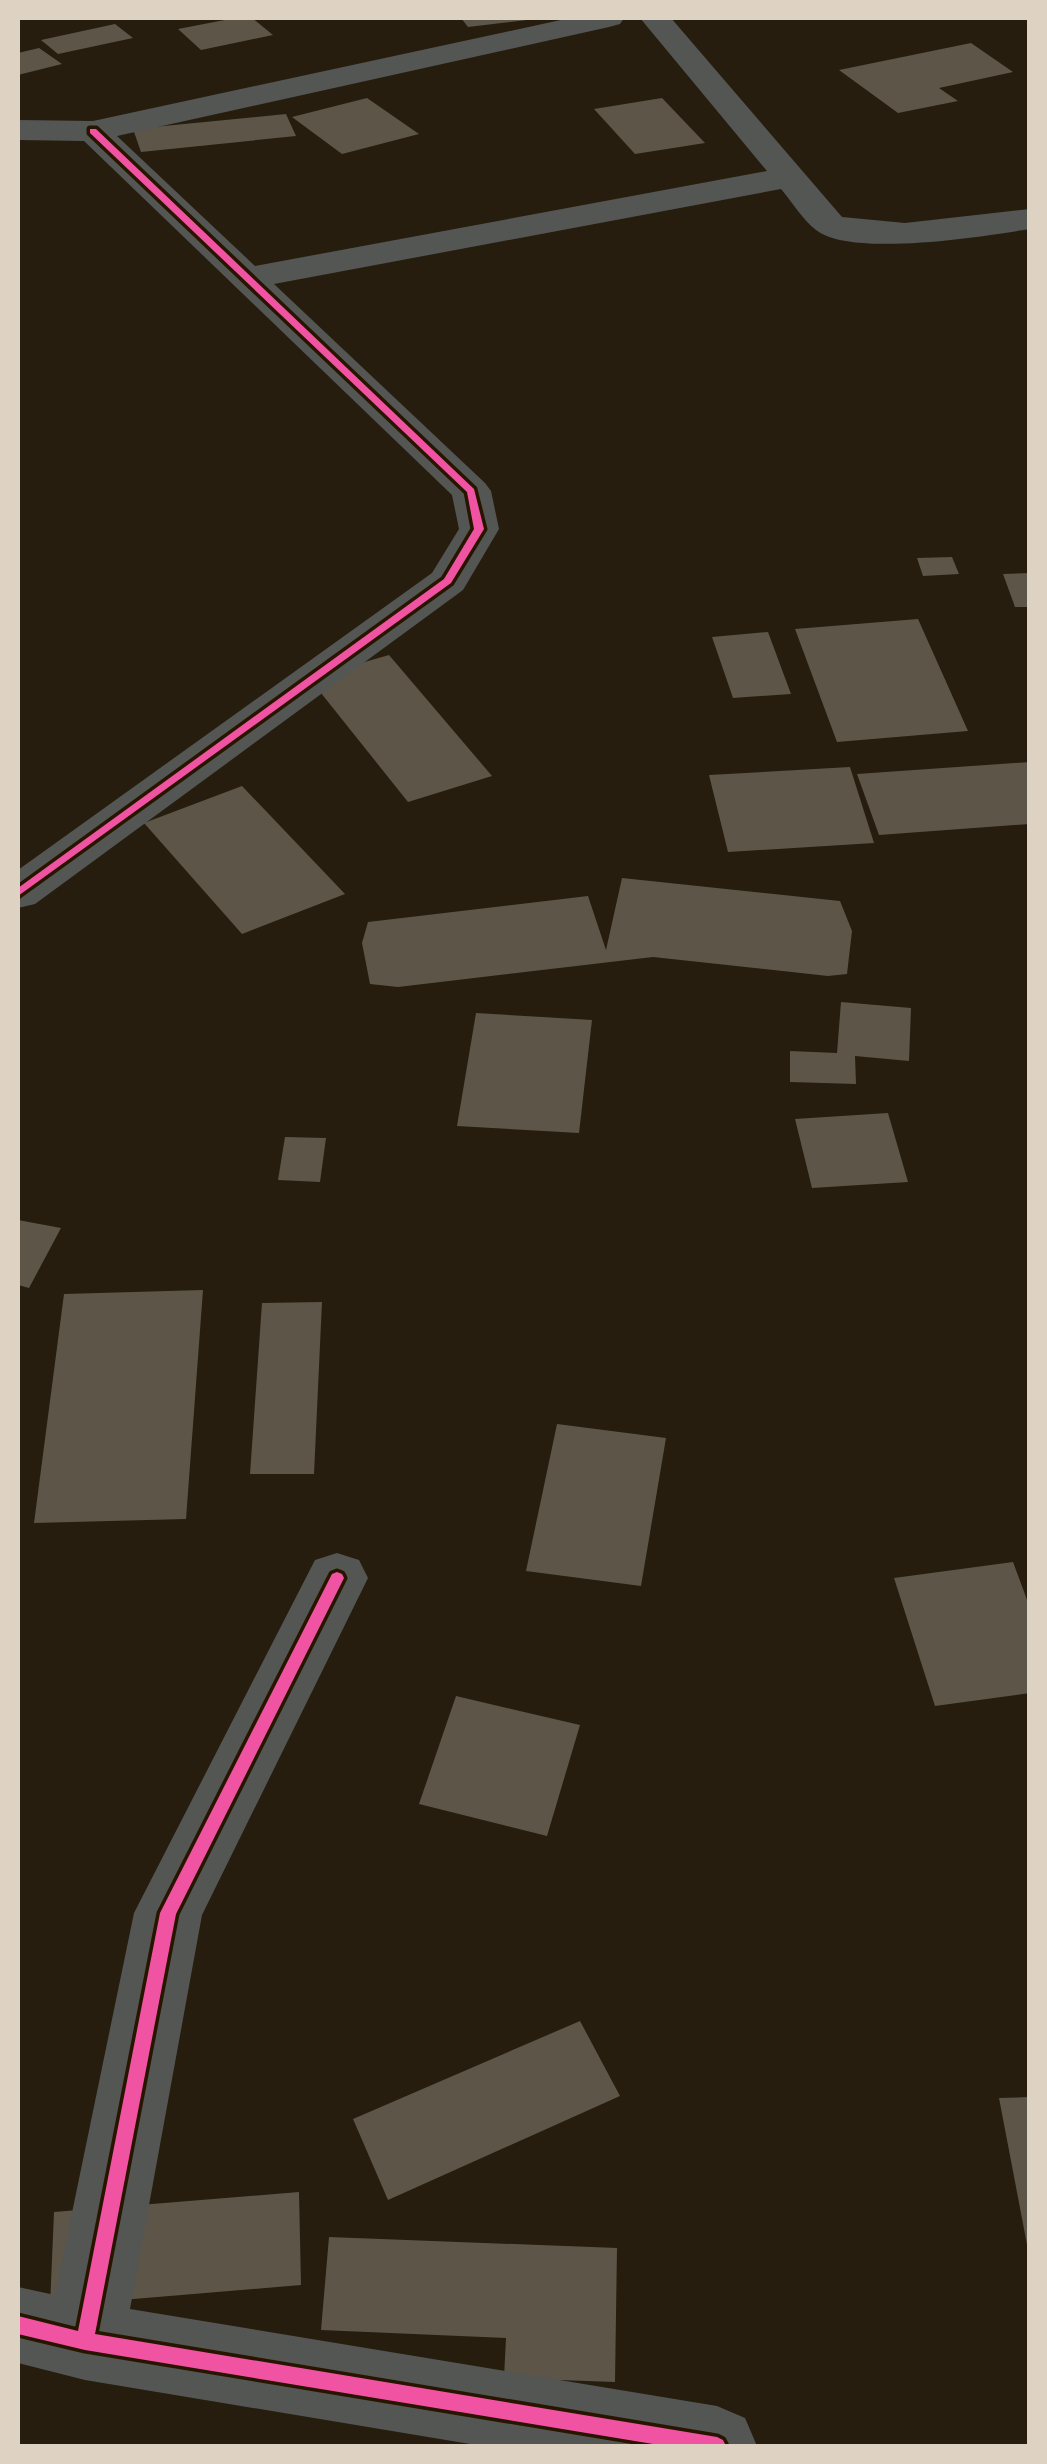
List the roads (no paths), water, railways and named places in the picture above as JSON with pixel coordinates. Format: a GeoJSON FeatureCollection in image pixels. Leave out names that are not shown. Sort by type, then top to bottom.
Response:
{"type":"FeatureCollection","features":[{"type":"Feature","properties":{"kind":"street"},"geometry":{"type":"LineString","coordinates":[[18,130],[93,131],[609,18]]}},
{"type":"Feature","properties":{"kind":"street"},"geometry":{"type":"LineString","coordinates":[[655,18],[830,226],[863,234],[928,233],[1030,219]]}},
{"type":"Feature","properties":{"kind":"street"},"geometry":{"type":"LineString","coordinates":[[18,893],[448,581],[479,530],[471,492],[93,131]]}},
{"type":"Feature","properties":{"kind":"street"},"geometry":{"type":"LineString","coordinates":[[247,278],[790,177]]}},
{"type":"Feature","properties":{"kind":"street"},"geometry":{"type":"LineString","coordinates":[[337,1578],[168,1913],[51,2333],[717,2446]]}}]}
